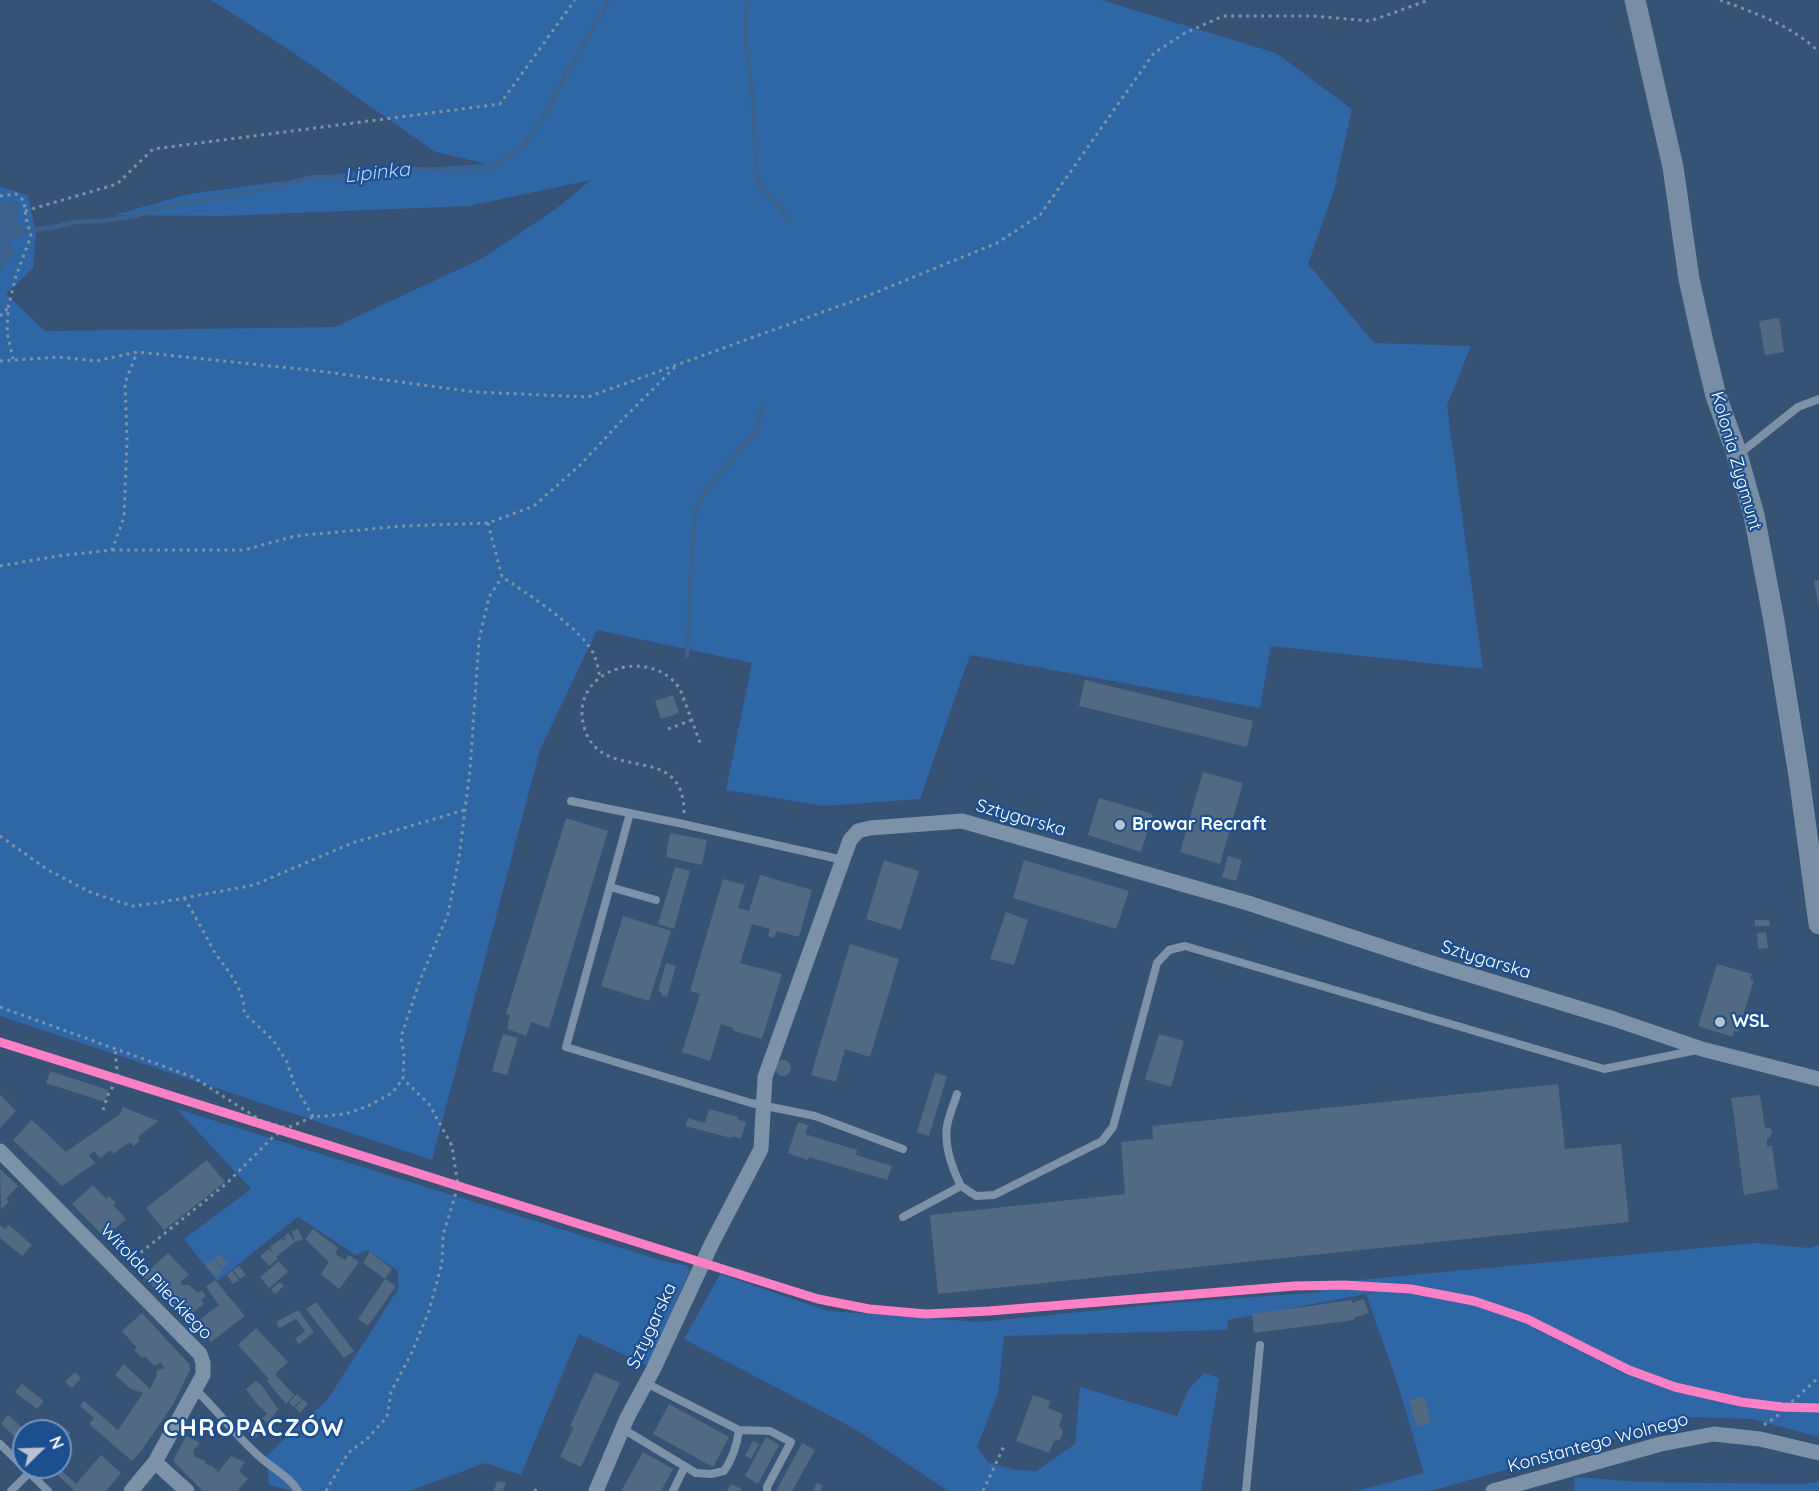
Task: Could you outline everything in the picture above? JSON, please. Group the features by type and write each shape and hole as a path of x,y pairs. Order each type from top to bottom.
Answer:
{"street":[{"name":"Kolonia Zygmunt","path":"1635,0 1672,167 1689,279 1698,321 1716,396 1754,515 1799,776 1819,924"},
{"name":"Sztygarska","path":"596,1491 623,1429 712,1243 761,1149 765,1077 850,840 858,831 870,828 962,821 1248,903 1702,1049 1819,1079"},
{"name":"Witolda Pileckiego","path":"0,1151 200,1354 203,1375 155,1462 131,1491"},
{"name":"Konstantego Wolnego","path":"1492,1491 1534,1486 1661,1444 1714,1434 1760,1439 1819,1453"},
{"path":"155,1462 186,1491"}],"lane":[{"path":"1737,456 1798,407 1819,399"},
{"path":"571,801 843,860"},
{"path":"630,813 566,1047 751,1103 815,1116 903,1149"},
{"path":"610,887 656,900"},
{"path":"957,1094 947,1126 948,1146 952,1167 961,1186 976,1196 993,1195 1102,1141 1113,1127 1157,963 1169,950 1185,946 1604,1070 1702,1049"},
{"path":"903,1217 961,1186"},
{"path":"1246,1491 1260,1345"},
{"path":"646,1383 739,1430 770,1431 791,1442 767,1491"},
{"path":"195,1389 214,1407 228,1426 261,1458 291,1480 298,1491"},
{"path":"623,1429 696,1473 711,1474 724,1471 732,1460 739,1430"},
{"path":"0,1444 12,1456"},
{"path":"673,1491 685,1466"},
{"path":"11,1491 23,1479"},
{"path":"35,1479 48,1491"}],"path":[{"path":"25,211 117,184 153,149 500,104 575,0"},
{"path":"0,361 58,357 96,361 137,352 318,371 475,392 588,397 867,296 997,243 1040,216 1154,53 1185,33 1223,16 1313,16 1370,21 1429,0"},
{"path":"1720,0 1768,17 1812,45 1819,52"},
{"path":"0,196 16,194 24,201 31,236 16,276 8,309 8,332 13,360"},
{"path":"0,314 8,309"},
{"path":"112,550 124,517 127,440 125,383 137,352"},
{"path":"0,567 57,556 112,550 244,550 295,536 402,526 488,523 534,506 580,465 679,364"},
{"path":"488,523 502,577 534,598 580,635 594,653 600,677"},
{"path":"126,1264 226,1185 274,1136 313,1117 345,1114 368,1106 392,1093 403,1079 404,1054 401,1037 420,980 448,914 459,858 470,770 479,640 489,597 502,577"},
{"path":"683,824 685,811 683,798 672,776 652,766 628,763 608,757 599,750 590,740 584,727 582,714 584,700 590,687 600,677 624,666 645,667 664,673 676,683 682,692 701,745"},
{"path":"669,729 692,720"},
{"path":"0,836 48,870 90,892 132,906 254,885 352,843 465,810"},
{"path":"184,897 215,952 237,984 244,1002 244,1013 273,1040 287,1062 294,1084 313,1117"},
{"path":"0,1007 193,1077 262,1121 287,1128"},
{"path":"104,1110 109,1092 118,1080 115,1048"},
{"path":"326,1491 348,1453 367,1439 387,1417 391,1392 412,1352 429,1311 442,1263 443,1235 458,1186 452,1146 429,1104 403,1079"},
{"path":"1763,1426 1780,1414 1782,1407 1794,1400 1819,1377"},
{"path":"983,1491 1005,1444"}],"shaded area":[{"path":"211,0 1101,0 1276,53 1352,109 1334,190 1308,264 1374,343 1471,346 1447,406 1483,669 1271,646 1260,708 970,655 920,799 824,806 726,790 752,663 597,630 540,750 432,1160 0,1016 0,271 15,252 8,241 21,237 15,220 17,201 0,203 0,187 28,195 36,234 33,268 6,294 45,331 335,327 483,258 557,208 591,180 469,206 222,216 114,215 189,194 353,172 487,164 435,152 294,53"},
{"path":"17,201 20,206 15,220 23,225 25,231 21,237 8,241 15,252 0,271 0,203"},
{"path":"177,1109 663,1261 688,1266 687,1269 690,1270 676,1301 679,1315 651,1367 579,1334 521,1475 485,1463 410,1491 294,1491 269,1485 267,1455 328,1399 398,1289 398,1271 367,1250 356,1255 298,1217 217,1281 184,1239 251,1189"},
{"path":"1755,1243 1810,1248 1819,1245 1819,1437 1752,1419 1690,1417 1431,1491 1356,1491 1424,1473 1398,1385 1366,1294 1228,1320 1227,1330 1004,1336 998,1393 977,1447 989,1463 1017,1470 1036,1471 1075,1444 1080,1387 1177,1416 1189,1389 1204,1373 1219,1378 1201,1491 948,1491 855,1429 684,1339 720,1274 828,1311 980,1322 1170,1303 1322,1292 1294,1286"},
{"path":"1575,1477 1640,1482 1799,1484 1819,1482 1819,1491 1574,1491"}],"building":[{"path":"1779,318 1784,352 1765,355 1759,321"},
{"path":"1819,580 1819,602 1818,603 1814,581"},
{"path":"1085,680 1253,721 1247,747 1079,706"},
{"path":"673,695 679,713 661,719 655,701"},
{"path":"1203,772 1243,783 1220,864 1180,852"},
{"name":"Browar Recraft","path":"1099,798 1153,814 1141,852 1088,835"},
{"path":"566,818 608,831 549,1028 531,1022 526,1036 507,1029 510,1015 506,1014"},
{"path":"670,833 707,840 702,865 666,857"},
{"path":"1228,856 1242,860 1236,881 1222,877"},
{"path":"884,860 919,871 901,930 866,919"},
{"path":"1024,860 1129,891 1116,929 1013,898"},
{"path":"675,867 690,871 674,929 658,924"},
{"path":"760,875 812,890 799,937 777,931 774,938 768,936 770,929 752,924 740,963 782,974 762,1039 734,1031 733,1028 721,1024 710,1061 682,1052 700,994 690,991 723,879 745,885 738,908 749,911"},
{"path":"1006,912 1028,920 1014,965 990,959"},
{"path":"623,916 671,931 649,1001 601,986"},
{"path":"1755,920 1769,920 1770,926 1755,926"},
{"path":"1766,932 1768,948 1758,949 1757,933"},
{"path":"850,944 899,959 870,1057 845,1049 836,1082 811,1075"},
{"path":"666,963 676,966 667,997 658,991"},
{"path":"1717,964 1752,974 1750,979 1754,980 1738,1032 1734,1031 1733,1037 1698,1026"},
{"path":"503,1034 518,1038 507,1075 492,1071"},
{"path":"1159,1034 1184,1041 1171,1087 1145,1079"},
{"path":"783,1060 789,1062 791,1068 789,1074 783,1076 777,1074 775,1068 777,1062"},
{"path":"50,1071 108,1090 105,1102 46,1083"},
{"path":"935,1073 947,1076 929,1136 917,1132"},
{"path":"1558,1084 1565,1149 1621,1144 1629,1222 938,1294 930,1215 1125,1194 1121,1142 1153,1139 1152,1126"},
{"path":"0,1095 16,1111 0,1128"},
{"path":"1760,1095 1765,1128 1770,1128 1772,1132 1767,1139 1767,1146 1772,1146 1778,1189 1744,1195 1731,1098"},
{"path":"123,1107 158,1121 138,1137 140,1141 133,1146 130,1142 113,1154 110,1150 100,1158 94,1151 89,1155 95,1163 62,1186 13,1140 32,1120 66,1152 120,1114"},
{"path":"709,1109 738,1117 737,1119 746,1122 741,1139 685,1126 688,1118 705,1123"},
{"path":"798,1122 808,1125 805,1134 857,1150 856,1155 892,1166 887,1180 788,1153"},
{"path":"207,1160 225,1182 164,1230 146,1208"},
{"path":"0,1169 18,1186 6,1199 9,1202 1,1209"},
{"path":"93,1185 106,1199 109,1196 116,1203 113,1205 126,1219 105,1238 72,1204"},
{"path":"0,1225 5,1229 9,1225 32,1245 22,1256 0,1238"},
{"path":"298,1229 303,1239 295,1242 292,1231"},
{"path":"313,1229 338,1248 335,1254 345,1260 349,1255 359,1262 339,1289 321,1274 329,1262 305,1239"},
{"path":"288,1233 295,1242 276,1257 278,1259 269,1266 260,1256 269,1249 273,1254 270,1247 282,1238 285,1241 284,1237"},
{"path":"370,1252 392,1269 385,1279 363,1263"},
{"path":"168,1253 189,1275 181,1281 181,1285 189,1285 198,1293 202,1290 206,1296 201,1300 204,1304 184,1319 143,1276"},
{"path":"220,1254 228,1264 222,1268 215,1259"},
{"path":"214,1259 223,1271 216,1277 206,1266"},
{"path":"279,1261 288,1272 269,1288 260,1277"},
{"path":"239,1266 246,1275 240,1279 233,1270"},
{"path":"232,1271 239,1280 233,1284 227,1275"},
{"path":"385,1279 396,1286 368,1326 358,1319"},
{"path":"215,1280 245,1316 211,1342 194,1324 219,1305 206,1287"},
{"path":"280,1282 284,1286 275,1294 271,1289"},
{"path":"1364,1299 1369,1313 1353,1318 1354,1320 1254,1333 1252,1314 1352,1300 1352,1303"},
{"path":"316,1302 354,1351 344,1358 306,1309"},
{"path":"298,1310 314,1332 299,1344 295,1339 305,1331 296,1319 279,1328 276,1322"},
{"path":"142,1313 189,1364 190,1370 172,1406 132,1461 89,1424 94,1418 80,1406 84,1401 118,1430 143,1393 131,1389 115,1375 124,1364 150,1389 157,1375 156,1371 164,1368 161,1362 154,1366 145,1356 142,1358 134,1350 137,1348 122,1331"},
{"path":"256,1328 288,1362 275,1374 294,1395 286,1404 267,1381 269,1379 238,1345"},
{"path":"75,1372 81,1378 72,1388 65,1382"},
{"path":"595,1372 620,1383 581,1467 560,1457 574,1427 570,1426"},
{"path":"256,1381 278,1409 268,1423 262,1418 267,1414 246,1389"},
{"path":"22,1384 44,1401 37,1409 15,1392"},
{"path":"297,1394 302,1399 294,1407 289,1402"},
{"path":"1033,1395 1050,1401 1048,1408 1063,1414 1059,1426 1063,1431 1060,1440 1054,1441 1049,1453 1016,1441"},
{"path":"1424,1396 1431,1422 1417,1427 1409,1401"},
{"path":"303,1399 308,1404 300,1413 295,1408"},
{"path":"669,1404 729,1437 713,1467 653,1434"},
{"path":"8,1415 12,1419 12,1434 1,1424"},
{"path":"252,1422 262,1429 256,1438 245,1430"},
{"path":"186,1436 200,1443 193,1450 195,1457 206,1461 205,1464 212,1466 218,1472 231,1456 245,1462 239,1471 248,1479 237,1491 203,1491 173,1461"},
{"path":"766,1437 779,1445 758,1484 745,1476"},
{"path":"753,1441 759,1444 751,1459 745,1456"},
{"path":"802,1443 815,1450 792,1491 776,1491"},
{"path":"643,1452 673,1469 661,1491 621,1491"},
{"path":"101,1455 121,1473 106,1491 75,1491 62,1479 71,1479 76,1484"},
{"path":"497,1481 506,1483 503,1491 494,1491"},
{"path":"817,1483 823,1486 820,1491 813,1491"},
{"path":"731,1484 742,1489 741,1491 727,1491"}],"waterway":[{"name":"Lipinka","path":"25,231 75,222 136,216 158,208 256,191 313,177 362,178 401,169 457,170 492,167 521,148 539,124 609,0"},
{"path":"747,0 746,41 754,111 756,172 762,189 779,205 789,222"},
{"path":"687,656 694,516 702,495 755,432 763,407"}],"transit line":[{"path":"0,1042 818,1299 869,1309 926,1314 1294,1286 1344,1285 1411,1289 1474,1301 1527,1319 1629,1370 1675,1387 1741,1402 1782,1407 1819,1408"}],"place":[{"name":"Browar Recraft","path":"1120,825"},
{"name":"WSL","path":"1720,1022"}],"district":[{"name":"CHROPACZÓW","path":"254,1429"}]}
